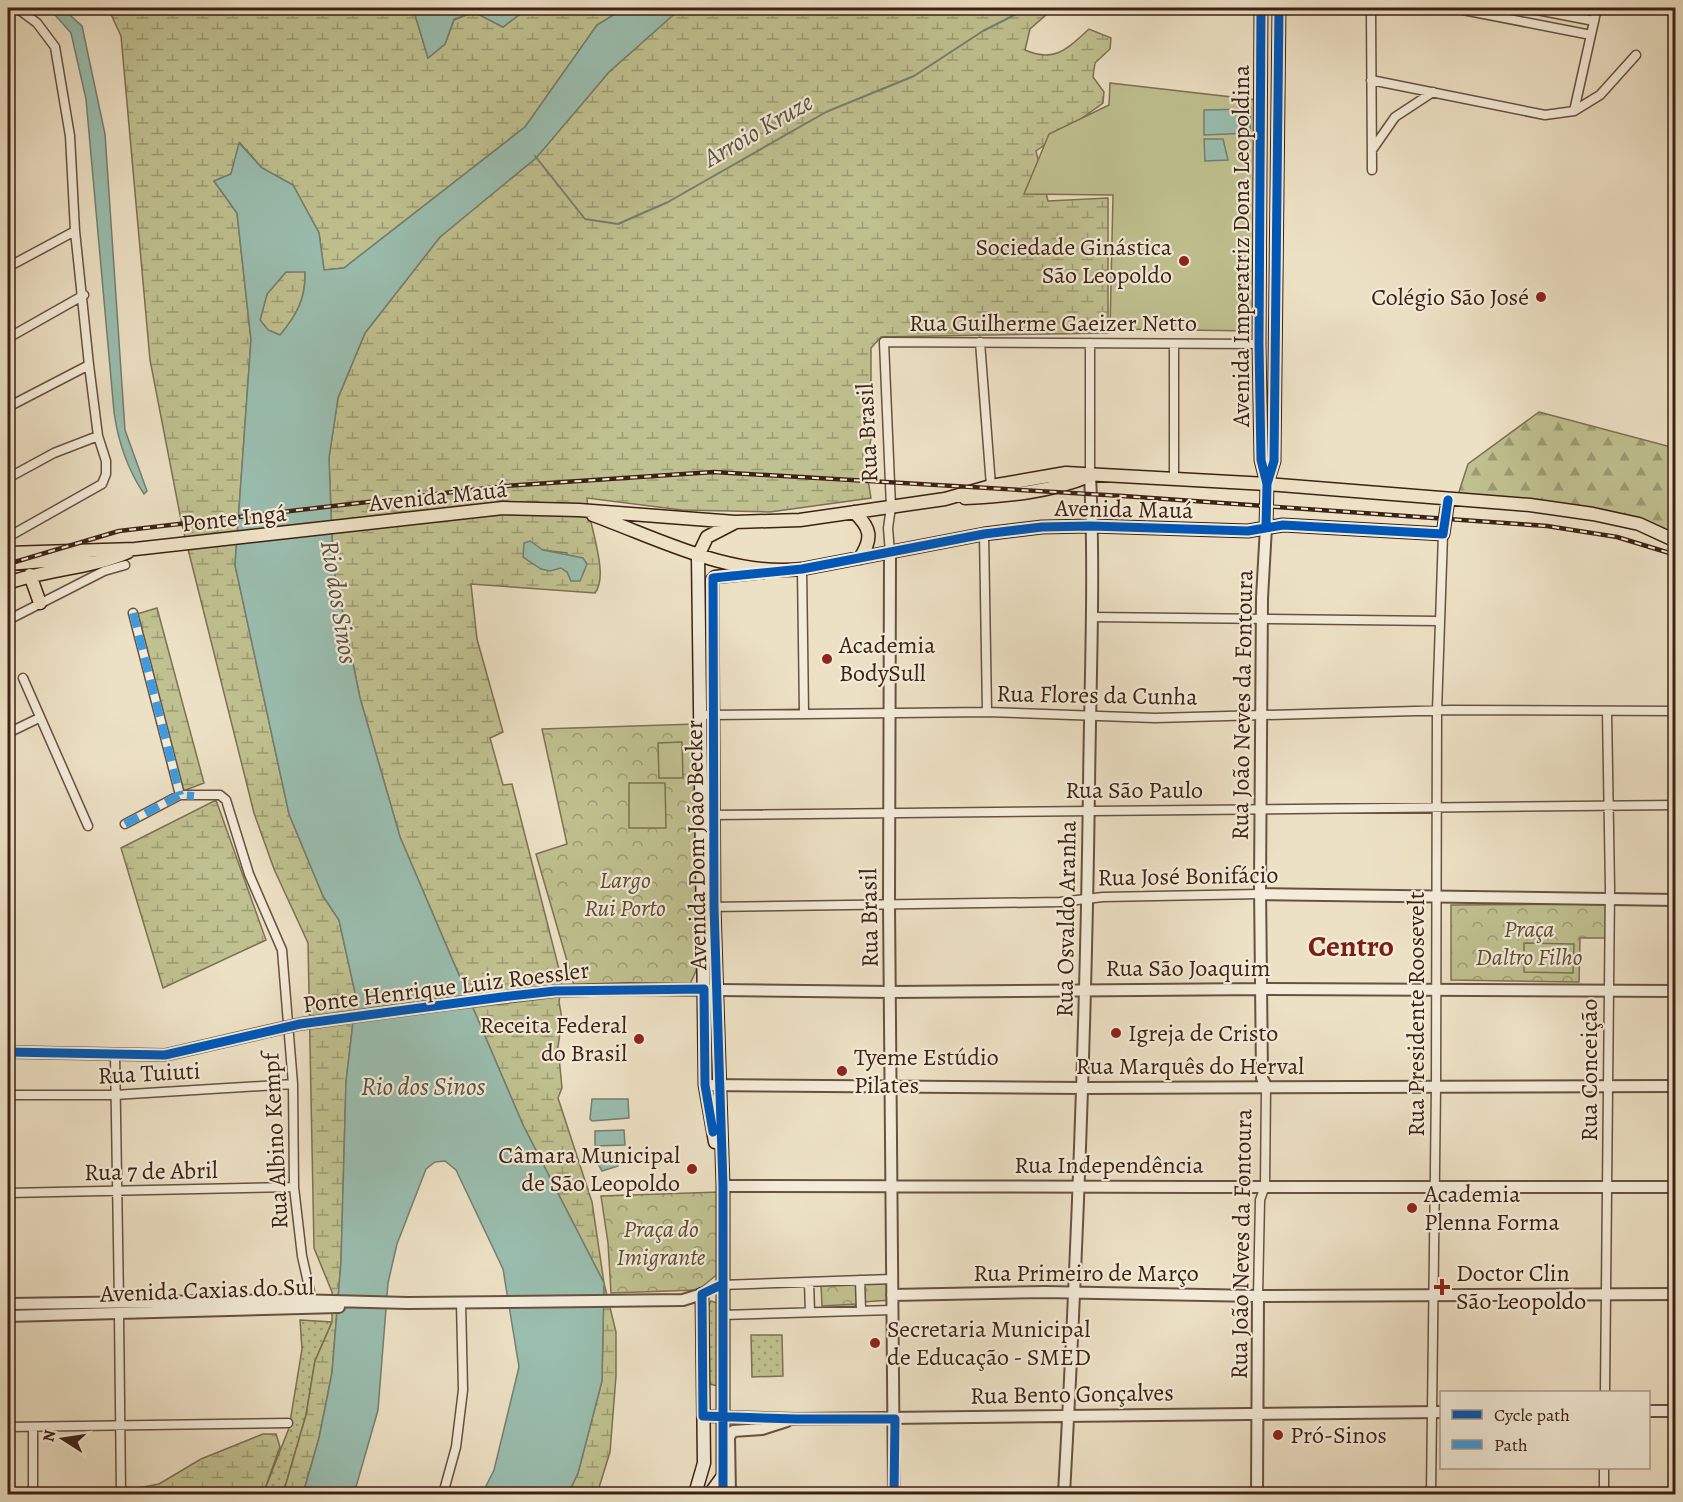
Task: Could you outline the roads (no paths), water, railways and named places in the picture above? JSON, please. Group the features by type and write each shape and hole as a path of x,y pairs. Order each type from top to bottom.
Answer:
{"main road":[{"name":"Avenida Imperatriz Dona Leopoldina","path":"1261,8 1259,344 1261,460 1267,484 1266,527"},
{"name":"Avenida Imperatriz Dona Leopoldina","path":"1267,484 1274,461 1279,8"},
{"path":"1260,182 1276,181"},
{"name":"Avenida Mauá","path":"945,499 991,486 1066,473 1267,484 1530,505 1593,514 1638,524 1676,541"},
{"name":"Avenida Mauá","path":"303,532 503,508 579,510 735,522 800,520 945,499 992,497 1068,484 1090,475"},
{"path":"1443,534 1448,500"},
{"name":"Avenida Mauá","path":"579,510 698,556 772,571 802,569 984,534 1042,527 1091,526 1248,531 1283,525 1443,534"},
{"path":"854,512 866,524 870,532 869,544 860,558"},
{"path":"698,556 707,537 735,522"},
{"name":"Ponte Ingá","path":"135,549 303,532"},
{"path":"8,564 68,559 112,549"},
{"path":"8,553 135,549"},
{"path":"8,583 30,575 75,569 135,549"},
{"name":"Avenida Dom João Becker","path":"698,556 699,714 708,815"},
{"name":"Avenida Dom João Becker","path":"722,1172 705,1085 710,989 708,815 714,715 713,578 772,571"},
{"path":"30,575 39,603"},
{"name":"Avenida Dom João Becker","path":"710,989 720,1085 723,1186 723,1494"},
{"path":"702,1293 722,1285"},
{"path":"693,1494 702,1470 702,1293"},
{"path":"702,1293 714,1297 722,1315"},
{"path":"703,1400 708,1394 722,1396"},
{"path":"702,1494 722,1434"},
{"path":"710,1494 722,1477 730,1459"}],"street":[{"path":"8,537 102,484 106,474 106,461 98,436 89,366 84,296 75,231 70,136 55,47 37,23 17,8"},
{"path":"1453,8 1591,35"},
{"path":"1527,8 1545,9 1594,21"},
{"path":"1574,111 1597,8"},
{"path":"1542,25 1545,9"},
{"path":"1371,10 1372,170"},
{"path":"1560,28 1563,15"},
{"path":"1371,80 1545,115 1574,111 1600,95 1635,55"},
{"path":"1372,150 1395,117 1433,92"},
{"path":"8,267 75,231"},
{"path":"8,338 84,296"},
{"name":"Rua Guilherme Gaeizer Netto","path":"884,342 1259,344"},
{"name":"Rua Brasil","path":"884,342 891,507 888,528 890,553 889,904 894,1494"},
{"path":"980,342 991,486"},
{"name":"Rua Osvaldo Aranha","path":"1065,1494 1083,1088 1088,899 1091,617 1090,343"},
{"path":"1174,344 1174,480"},
{"path":"8,407 89,366"},
{"path":"8,478 54,453 98,436"},
{"name":"Rua João Neves da Fontoura","path":"1257,1494 1260,1200 1264,1186 1266,1086 1262,1078 1260,894 1262,617 1266,527"},
{"path":"984,534 987,712"},
{"name":"Rua Presidente Roosevelt","path":"1431,1494 1436,1412 1432,1294 1436,1086 1438,621 1443,534"},
{"path":"8,620 104,571 126,565"},
{"path":"802,569 804,713"},
{"path":"125,824 180,795 133,614"},
{"path":"1091,617 1262,617 1438,621"},
{"path":"23,678 88,826"},
{"name":"Rua Flores da Cunha","path":"699,714 987,712 1090,716 1437,711 1676,711"},
{"name":"Rua Conceição","path":"1605,1391 1608,1188 1606,1086 1609,992 1607,712"},
{"path":"8,733 39,718"},
{"name":"Rua Albino Kempf","path":"180,795 220,795 226,800 249,874 282,950 293,1084 294,1187 302,1256 313,1304"},
{"name":"Rua São Paulo","path":"708,815 1089,809 1676,805"},
{"name":"Rua José Bonifácio","path":"708,907 1060,902 1088,899 1260,894 1609,901 1676,900"},
{"name":"Rua São Joaquim","path":"629,989 891,992 1086,989 1676,991"},
{"name":"Ponte Henrique Luiz Roessler","path":"8,1052 165,1055 300,1024 555,991 629,989"},
{"path":"115,1055 119,1302"},
{"name":"Rua Tuiuti","path":"8,1095 114,1095 293,1084"},
{"name":"Rua Marquês do Herval","path":"705,1085 1083,1088 1676,1086"},
{"name":"Rua Independência","path":"723,1186 1264,1186 1434,1189 1676,1187"},
{"name":"Rua 7 de Abril","path":"8,1192 117,1192 294,1187"},
{"path":"722,1285 892,1279"},
{"path":"860,1280 861,1310"},
{"path":"809,1282 810,1312"},
{"path":"683,1300 702,1293"},
{"name":"Rua Primeiro de Março","path":"892,1295 1676,1294"},
{"path":"683,1300 702,1312"},
{"name":"Avenida Caxias do Sul","path":"8,1304 119,1302 334,1304 683,1300"},
{"path":"443,1494 456,1447 462,1390 461,1302"},
{"name":"Avenida Caxias do Sul","path":"8,1316 119,1315 313,1304"},
{"path":"722,1315 892,1310"},
{"path":"119,1315 121,1494"},
{"path":"1650,1411 1676,1411"},
{"name":"Rua Bento Gonçalves","path":"703,1416 895,1419 1069,1414 1436,1412"},
{"path":"730,1494 729,1437 734,1431 762,1429 797,1419"},
{"path":"8,1427 288,1424"},
{"path":"33,1427 33,1494"},
{"path":"1604,1469 1604,1494"}],"water":[{"path":"49,8 62,8 82,26 105,134 125,430 147,491 144,494 124,455 114,412 86,99 71,33"},
{"path":"413,8 528,8 503,27 474,12 454,19 445,44 428,58"},
{"name":"Rio dos Sinos","path":"625,8 681,8 609,72 536,158 440,237 365,333 338,398 329,458 333,565 360,698 400,837 523,1125 604,1283 602,1381 578,1473 568,1494 482,1494 494,1470 519,1367 503,1269 456,1170 445,1161 435,1162 426,1169 397,1244 388,1283 378,1410 354,1494 303,1494 319,1438 332,1373 341,1262 346,1082 356,997 339,920 323,896 289,814 235,565 251,340 237,213 214,181 231,174 239,143 262,168 293,185 319,233 324,270 344,268 525,127 597,25","holes":["286,272 305,272 302,298 291,320 280,335 268,330 260,320 267,294"]},
{"path":"1251,109 1250,133 1204,135 1204,110"},
{"path":"1204,139 1223,139 1228,160 1205,161"},
{"path":"530,541 543,550 583,558 587,564 580,581 571,581 567,572 561,568 550,571 541,569 523,557 524,543"},
{"path":"592,1099 628,1099 629,1118 592,1121 590,1119"},
{"path":"624,1130 625,1145 595,1146 595,1131"},
{"path":"602,1156 604,1159 609,1156 617,1158 618,1166 602,1171 597,1162"}],"waterway":[{"name":"Arroio Kruze","path":"535,156 585,219 618,224 668,202 826,112 914,76 983,31 1028,8"}],"railway":[{"path":"8,564 119,531 505,486 714,472 1123,496 1547,526 1617,537 1676,555"}],"place":[{"name":"Sociedade Ginástica São Leopoldo","path":"1184,261"},
{"name":"Colégio São José","path":"1541,297"},
{"name":"Academia BodySull","path":"827,659"},
{"name":"Igreja de Cristo","path":"1116,1033"},
{"name":"Receita Federal do Brasil","path":"639,1039"},
{"name":"Tyeme Estúdio Pilates","path":"842,1071"},
{"name":"Câmara Municipal de São Leopoldo","path":"692,1169"},
{"name":"Academia Plenna Forma","path":"1412,1208"},
{"name":"Doctor Clin São Leopoldo","path":"1442,1287"},
{"name":"Secretaria Municipal de Educação - SMED","path":"875,1343"},
{"name":"Pró-Sinos","path":"1278,1435"}],"district":[{"name":"Centro","path":"1351,946"}],"park label":[{"name":"Largo Rui Porto","path":"625,894"},
{"name":"Praça Daltro Filho","path":"1529,943"},
{"name":"Praça do Imigrante","path":"661,1243"}]}
